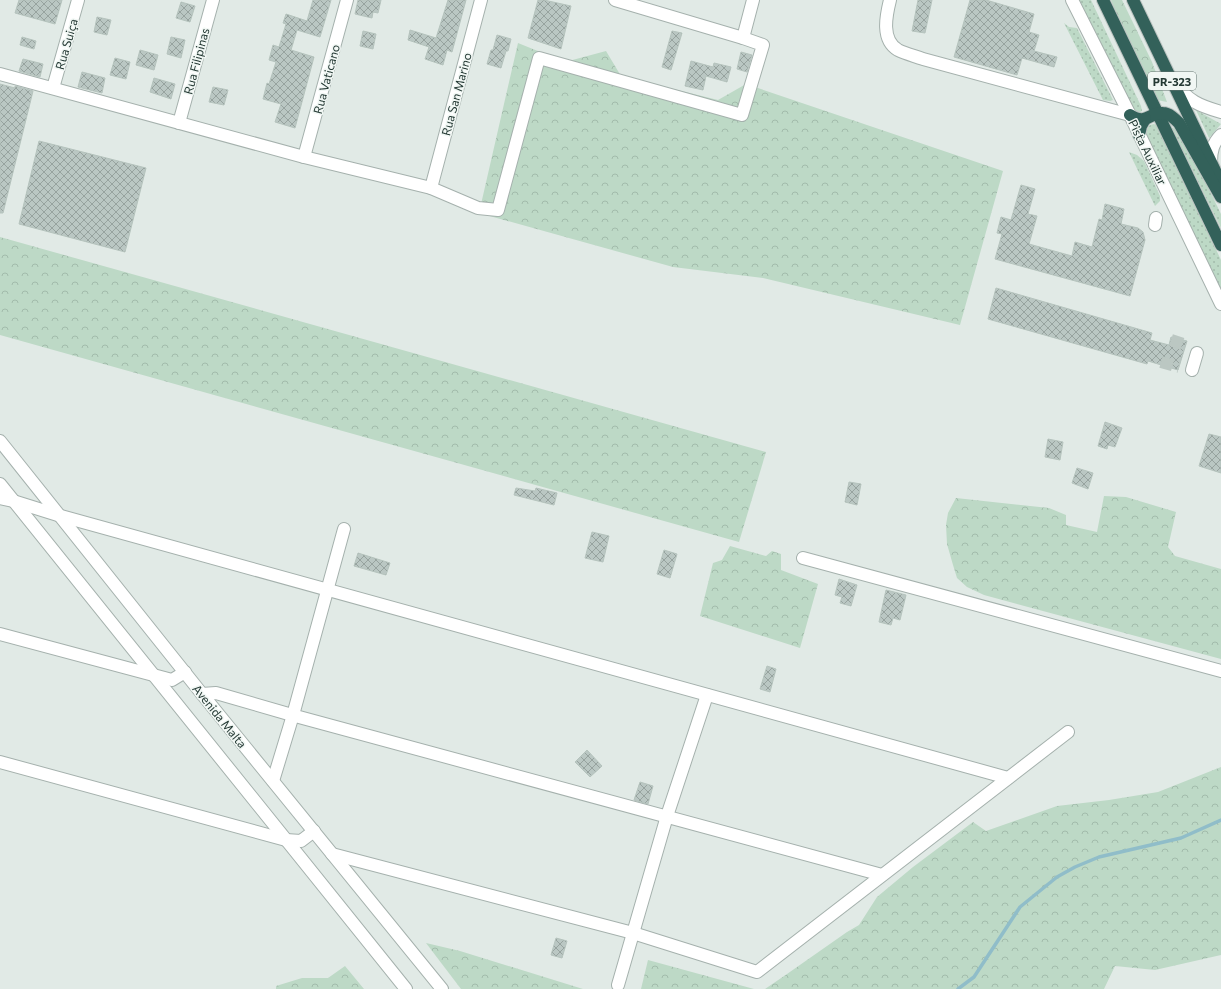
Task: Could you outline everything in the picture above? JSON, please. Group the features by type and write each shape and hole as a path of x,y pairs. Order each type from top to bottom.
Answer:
{"highway":[{"name":"PR-323","path":"1103,0 1221,245"},
{"name":"PR-323","path":"1132,0 1216,169 1221,183"},
{"path":"1130,115 1137,119 1145,119 1164,112 1172,116 1179,123 1221,197"},
{"path":"1140,135 1141,126 1145,119"}],"street":[{"name":"Rua Suiça","path":"53,88 78,0"},
{"name":"Rua Filipinas","path":"179,123 213,0"},
{"name":"Rua Vaticano","path":"304,157 347,0"},
{"name":"Rua San Marino","path":"431,188 481,0"},
{"path":"0,74 304,157 431,188 478,208 498,210 539,58 742,115 763,45 618,0"},
{"path":"743,38 753,0"},
{"path":"890,0 886,20 886,33 890,43 898,50 1130,115"},
{"name":"Pista Auxiliar","path":"1072,0 1140,135 1221,304"},
{"path":"1164,66 1180,89 1193,101 1221,112"},
{"path":"1216,169 1211,152 1215,142 1221,135"},
{"path":"1192,370 1197,353"},
{"name":"Avenida Malta","path":"0,441 202,694 442,989"},
{"path":"0,484 406,989"},
{"path":"0,498 1008,778"},
{"path":"273,781 293,715 344,529"},
{"path":"803,558 1221,670"},
{"path":"0,634 172,680 185,672"},
{"path":"202,694 216,693 882,875"},
{"path":"618,985 667,816 707,695"},
{"path":"332,854 633,933 757,972 1068,732"},
{"path":"0,762 286,840 300,841 314,831"}],"green space":[{"path":"1078,0 1091,0 1142,111 1134,111"},
{"path":"1111,0 1122,0 1152,62 1167,102 1157,100 1119,22"},
{"path":"1064,23 1069,27 1077,28 1113,100 1103,100"},
{"path":"518,43 565,62 606,51 621,76 718,100 746,84 1003,171 960,325 763,278 673,267 479,213"},
{"path":"1196,110 1221,124 1209,138"},
{"path":"1154,124 1158,126 1221,260 1221,289 1148,139 1147,130 1150,125"},
{"path":"1171,127 1175,129 1185,140 1221,214 1221,228"},
{"path":"1129,152 1137,155 1144,161 1160,196 1160,201 1155,206"},
{"path":"0,237 766,452 739,542 0,335"},
{"path":"1104,496 1126,497 1176,512 1168,547 1175,556 1221,569 1221,659 984,595 967,587 957,578 947,544 946,525 948,513 956,498 1049,508 1066,515 1066,525 1097,532"},
{"path":"730,546 766,556 772,551 781,554 781,570 818,584 800,648 700,616 713,563 722,560"},
{"path":"1221,767 1221,955 1155,970 1115,966 1104,989 765,989 859,925 877,897 913,867 973,822 986,831 1057,806 1158,792"},
{"path":"426,943 460,951 583,989 461,989"},
{"path":"648,960 754,989 641,989"},
{"path":"345,966 364,989 276,989 276,986 302,978 328,978"}],"building":[{"path":"19,0 62,0 55,24 15,13"},
{"path":"313,0 331,0 320,37 297,30 291,50 314,57 295,128 275,122 281,104 263,99 267,83 269,84 276,62 269,60 273,45 279,47 286,24 283,23 286,14 307,21"},
{"path":"358,0 381,0 378,13 373,12 372,18 355,14"},
{"path":"448,0 466,0 452,52 447,50 443,65 425,59 429,47 408,40 410,30 436,38"},
{"path":"538,0 571,6 561,49 528,38"},
{"path":"918,0 932,0 925,33 912,31"},
{"path":"970,0 986,0 1034,14 1029,32 1039,35 1034,51 1057,57 1054,67 1022,58 1017,75 954,57"},
{"path":"181,2 195,6 190,22 176,18"},
{"path":"97,17 111,20 107,35 94,32"},
{"path":"363,31 376,34 373,49 360,46"},
{"path":"672,31 682,33 671,70 662,67"},
{"path":"497,35 511,39 501,68 487,64"},
{"path":"22,37 36,41 34,49 20,45"},
{"path":"171,37 185,40 181,58 167,54"},
{"path":"140,50 158,55 154,70 136,65"},
{"path":"741,52 752,55 747,72 737,69"},
{"path":"115,58 130,62 126,79 110,75"},
{"path":"23,59 43,64 40,77 19,71"},
{"path":"691,61 713,67 714,63 731,67 727,82 706,76 703,90 685,86"},
{"path":"82,72 105,78 102,93 78,87"},
{"path":"154,78 175,84 171,99 150,92"},
{"path":"0,84 33,91 3,213 0,213"},
{"path":"213,87 228,90 224,105 209,102"},
{"path":"39,141 146,168 125,252 19,224"},
{"path":"1021,185 1035,189 1028,214 1037,216 1029,244 1072,256 1075,242 1092,247 1099,219 1102,220 1105,204 1124,209 1121,224 1138,228 1143,232 1145,240 1130,296 995,259 1002,234 997,233 1001,217 1011,220"},
{"path":"996,288 1152,333 1150,340 1169,345 1171,337 1187,341 1178,370 1148,361 1147,364 988,319"},
{"path":"1105,422 1122,428 1115,447 1108,445 1107,449 1098,446"},
{"path":"1209,434 1221,437 1221,473 1199,466"},
{"path":"1048,439 1063,442 1060,460 1045,457"},
{"path":"1077,468 1093,473 1088,489 1072,483"},
{"path":"849,482 861,484 857,505 845,502"},
{"path":"516,488 535,491 536,488 557,493 554,505 514,495"},
{"path":"592,532 609,536 603,562 585,558"},
{"path":"664,550 677,554 670,578 657,574"},
{"path":"358,553 390,563 386,575 354,566"},
{"path":"839,579 857,585 851,606 840,603 842,597 835,595"},
{"path":"886,590 906,595 900,620 893,618 891,625 879,622"},
{"path":"767,666 776,669 770,692 760,689"},
{"path":"587,750 602,766 590,777 575,762"},
{"path":"640,782 653,786 648,804 634,800"},
{"path":"556,938 567,941 562,958 551,955"}],"waterway":[{"path":"958,989 974,977 1020,907 1057,877 1075,867 1099,857 1181,838 1221,820"}],"tunnel":[{"path":"1171,340 1186,345"},
{"path":"1161,362 1179,367"}]}
